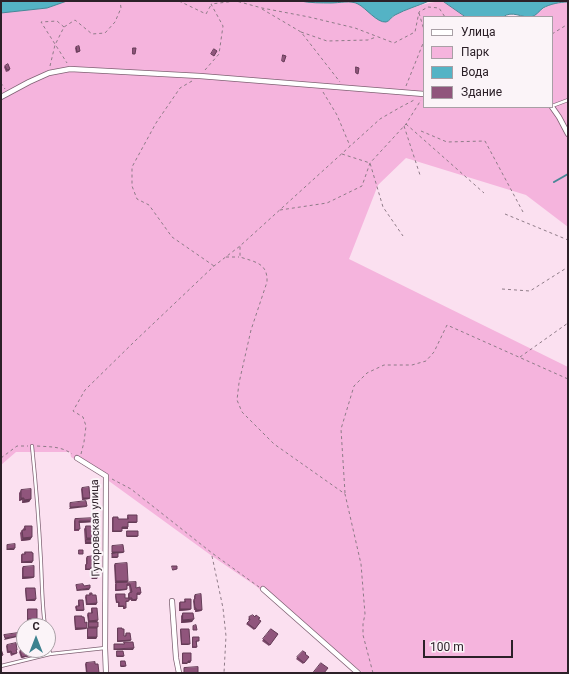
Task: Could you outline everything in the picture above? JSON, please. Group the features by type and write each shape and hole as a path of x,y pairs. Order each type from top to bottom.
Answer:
{"street":[{"path":"1,97 28,82 49,73 70,69 200,76 404,92 423,95"},
{"path":"553,108 568,134"},
{"name":"Гуторовская улица","path":"77,458 106,476 106,673"},
{"path":"263,589 358,673"},
{"path":"172,601 176,658 179,673"}],"lane":[{"path":"553,107 568,100"},
{"path":"32,446 37,498 44,618"},
{"path":"56,653 105,648"},
{"path":"1,666 34,658"}],"path":[{"path":"49,73 56,45 64,26 74,20 92,34 105,33 114,22 121,8 120,1"},
{"path":"179,1 206,14 211,4"},
{"path":"211,4 236,1 355,28 394,43 415,32 419,12 428,7 439,8 444,16"},
{"path":"211,4 224,26 219,54 200,76 180,88 156,123 132,167 132,186 137,199 149,205 172,237 214,266"},
{"path":"262,8 301,32 327,41 368,40 378,37"},
{"path":"419,12 423,26"},
{"path":"64,26 57,21 41,22 70,69"},
{"path":"553,33 568,24"},
{"path":"301,32 345,88"},
{"path":"404,92 423,44"},
{"path":"1,83 8,93"},
{"path":"320,86 337,115 350,146"},
{"path":"279,211 327,204 362,186 370,163 405,125 423,97"},
{"path":"1,458 17,446 32,446 60,448 67,450 77,458 81,454 86,426 83,417 73,411 84,390 214,266 240,246 380,119 418,98"},
{"path":"405,125 420,175"},
{"path":"405,125 484,193"},
{"path":"421,132 447,142 485,141 523,212"},
{"path":"341,154 370,163"},
{"path":"370,163 384,207 403,236"},
{"path":"505,214 568,240"},
{"path":"240,246 240,257"},
{"path":"226,257 240,257 259,264 265,269 268,276 251,330 239,383 238,400 242,412 274,444 345,494"},
{"path":"502,289 530,291 568,267"},
{"path":"520,358 568,323"},
{"path":"373,673 363,635 365,614 361,564 345,494 341,429 354,386 367,373 384,366 412,365 426,361 434,352 447,324 568,379"},
{"path":"106,476 131,489 212,553 263,589"},
{"path":"212,556 226,629 224,673"}],"green space":[{"path":"67,1 355,2 363,6 381,21 385,22 397,14 413,7 433,2 443,2 465,16 423,16 423,108 553,108 553,16 533,16 549,6 568,2 568,227 526,195 406,158 378,185 349,259 568,367 568,673 363,673 256,586 102,476 71,457 70,452 16,452 1,465 1,13 47,8"}],"water":[{"path":"1,1 67,1 47,8 1,13"},
{"path":"300,1 429,1 399,13 389,21 383,22 355,3 319,3"},
{"path":"443,1 568,1 549,5 533,16 510,14 504,16 465,16"}],"building":[{"path":"79,46 80,51 77,52 76,47"},
{"path":"133,48 136,48 135,54 133,54"},
{"path":"214,49 217,51 214,56 211,54"},
{"path":"283,55 286,56 284,62 282,61"},
{"path":"8,64 10,69 7,70 5,66"},
{"path":"356,67 359,68 358,74 356,73"},
{"path":"89,487 90,498 83,498 82,488"},
{"path":"31,489 31,499 24,500 24,498 21,498 21,490"},
{"path":"86,501 87,506 70,507 70,503"},
{"path":"128,515 137,515 137,522 128,522 128,527 122,527 122,531 113,531 113,517 118,517 118,519 128,519"},
{"path":"95,518 95,521 79,521 80,529 75,530 75,519"},
{"path":"25,526 32,526 32,537 23,538 22,530 25,530"},
{"path":"86,526 93,526 94,538 87,538"},
{"path":"127,531 138,531 138,536 127,536"},
{"path":"86,540 93,540 93,542 86,542"},
{"path":"15,544 15,548 7,549 7,545"},
{"path":"123,545 124,552 112,552 112,546"},
{"path":"79,550 83,550 83,554 79,554"},
{"path":"25,552 33,553 33,561 22,562 22,554 25,554"},
{"path":"118,553 118,557 112,557 112,554"},
{"path":"94,556 94,566 91,567 91,569 86,569 87,557"},
{"path":"127,563 128,581 116,581 115,564"},
{"path":"34,566 34,577 23,577 23,567"},
{"path":"172,566 177,566 177,569 173,570"},
{"path":"98,573 98,577 92,578 92,574"},
{"path":"136,582 136,588 140,587 141,593 137,593 137,599 132,600 132,598 129,598 129,593 132,592 130,584 127,584 127,589 116,590 116,583"},
{"path":"83,584 84,586 90,585 90,588 77,590 76,585"},
{"path":"26,588 35,588 36,599 27,600"},
{"path":"90,593 92,593 92,595 96,595 97,603 87,604 86,595 90,595"},
{"path":"116,594 125,594 125,598 129,598 129,601 126,601 126,608 124,608 124,606 119,606"},
{"path":"201,594 202,610 196,610 194,599 195,595"},
{"path":"185,599 191,599 191,609 180,609 180,602 185,602"},
{"path":"79,600 83,600 84,610 77,610 76,606 79,606"},
{"path":"92,608 97,608 98,620 89,621 88,613 92,613"},
{"path":"28,609 37,609 37,618 28,618"},
{"path":"183,613 193,613 194,619 183,620"},
{"path":"253,615 260,618 258,619 261,621 255,629 247,623 250,620 249,617"},
{"path":"75,616 84,617 85,623 87,622 87,628 76,628"},
{"path":"89,622 98,622 98,627 89,627"},
{"path":"196,625 197,630 193,630 193,626"},
{"path":"88,628 97,628 97,637 88,637"},
{"path":"118,628 124,629 124,636 126,636 126,633 130,633 131,640 118,641"},
{"path":"181,629 189,629 190,644 182,644"},
{"path":"271,629 278,634 270,645 263,639"},
{"path":"16,633 16,636 5,638 4,635"},
{"path":"193,637 199,637 199,641 196,641 197,647 193,647"},
{"path":"124,642 133,642 134,648 114,649 114,644 124,644"},
{"path":"16,643 16,653 12,654 11,651 8,652 7,645"},
{"path":"117,651 123,651 124,656 117,656"},
{"path":"303,651 309,657 304,663 297,657"},
{"path":"183,653 191,653 191,661 188,661 188,663 183,663"},
{"path":"121,661 125,661 126,666 121,666"},
{"path":"95,662 95,664 98,664 99,673 87,673 86,663"},
{"path":"321,663 328,668 324,673 313,673"},
{"path":"198,667 198,673 184,673 184,668"}],"waterway":[{"path":"554,182 568,174"}]}
